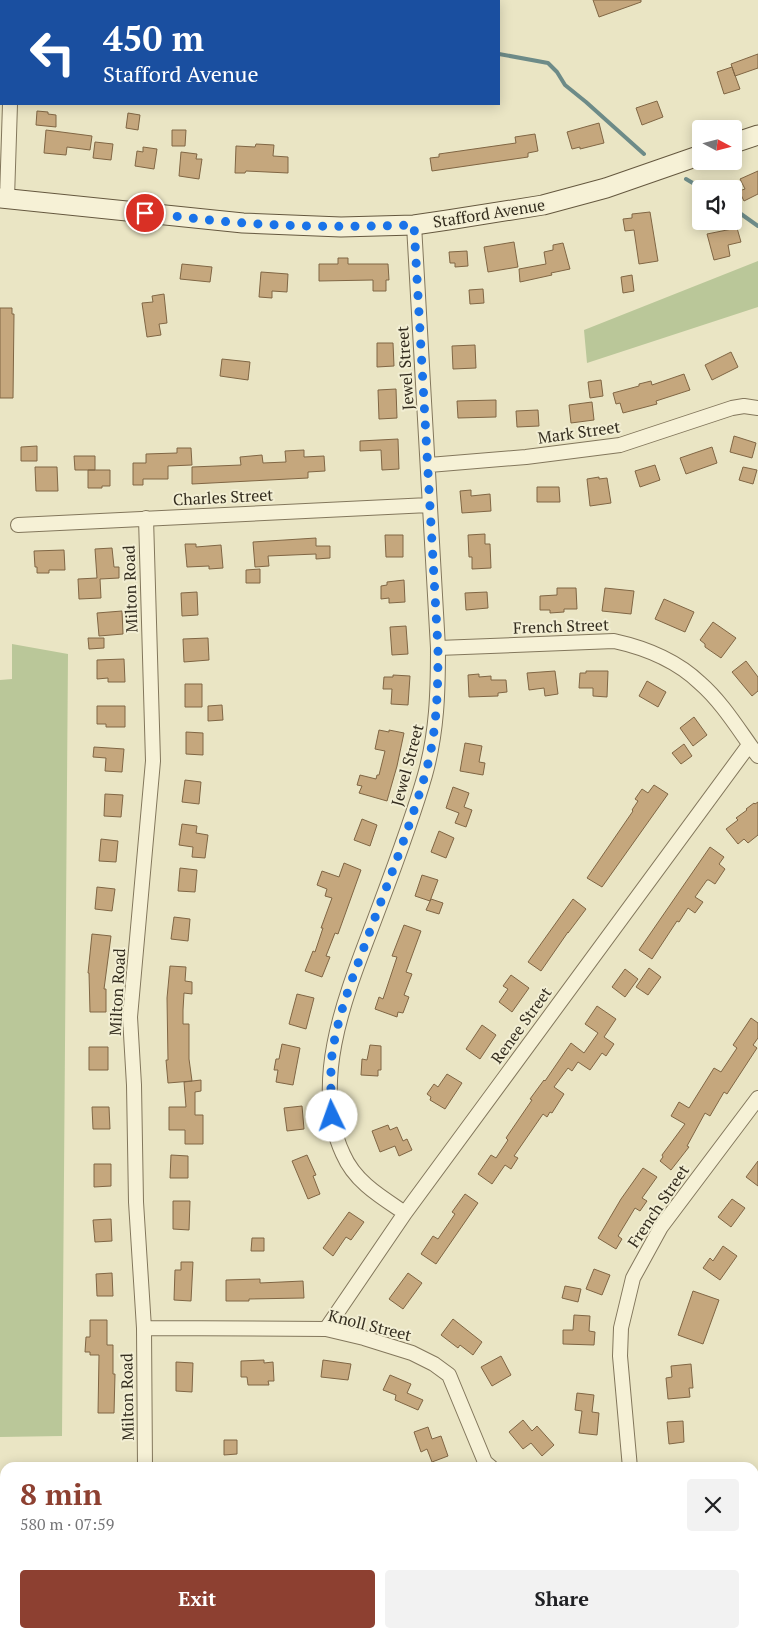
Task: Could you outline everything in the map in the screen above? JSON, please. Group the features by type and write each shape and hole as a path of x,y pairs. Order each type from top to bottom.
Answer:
{"main road":[{"path":"742,141 758,135"},
{"name":"Stafford Avenue","path":"4,198 243,223 341,227 414,225 542,204 606,188 692,158"}],"street":[{"path":"4,198 10,105"},
{"name":"Jewel Street","path":"405,1213 366,1185 354,1172 343,1154 332,1116 330,1085 332,1055 339,1021 418,799 431,752 437,718 438,648 414,225"},
{"name":"Mark Street","path":"428,465 526,457 620,445 732,408 744,406 758,408"},
{"name":"Charles Street","path":"18,525 429,505"},
{"name":"Milton Road","path":"145,1462 144,1328 136,1202 134,1085 130,1017 153,761 146,518"},
{"name":"French Street","path":"438,648 605,641 629,644 655,653 678,665 701,683 758,756"},
{"name":"Renee Street","path":"326,1329 405,1213 749,744"},
{"name":"French Street","path":"629,1462 620,1356 621,1328 633,1278 662,1227 758,1098"},
{"name":"Knoll Street","path":"144,1328 326,1329 364,1338 412,1353 449,1374 485,1462"}],"green space":[{"path":"758,261 758,307 587,363 584,330"},
{"path":"12,644 68,654 62,1436 0,1437 0,680 12,679"}],"building":[{"path":"593,0 641,0 641,2 599,17"},
{"path":"758,54 758,68 735,76 731,64"},
{"path":"732,67 740,89 724,94 717,72"},
{"path":"657,101 663,117 642,125 636,108"},
{"path":"37,111 56,115 56,127 36,125"},
{"path":"128,113 140,115 138,130 126,128"},
{"path":"599,123 604,143 572,149 567,132"},
{"path":"46,130 92,136 90,150 67,147 66,155 44,153"},
{"path":"172,130 186,130 185,146 172,146"},
{"path":"535,134 538,151 528,153 528,157 432,171 430,158 439,157 439,154 516,143 515,137"},
{"path":"95,142 113,144 111,160 93,158"},
{"path":"256,144 274,145 273,156 288,157 288,173 246,171 245,173 235,173 236,146 255,147"},
{"path":"143,147 157,149 154,169 135,166 137,151 143,152"},
{"path":"181,152 197,154 196,159 202,159 199,179 179,176"},
{"path":"758,171 758,194 744,201 742,190 745,189 740,179"},
{"path":"650,212 658,261 639,264 634,230 625,231 623,219 632,218 632,214"},
{"path":"738,230 741,242 728,245 730,256 714,260 707,234"},
{"path":"514,242 518,267 488,272 484,247"},
{"path":"563,243 570,269 520,282 519,269 546,264 544,252 553,250 553,245"},
{"path":"467,251 468,266 455,267 455,263 450,263 449,252"},
{"path":"338,258 348,258 348,264 388,264 389,280 386,280 386,291 373,291 373,280 319,281 319,264 338,264"},
{"path":"182,264 212,267 210,282 180,279"},
{"path":"261,272 288,274 287,292 272,291 272,298 259,297"},
{"path":"632,275 634,291 623,293 621,277"},
{"path":"483,289 484,303 470,304 469,290"},
{"path":"164,294 167,323 159,324 161,335 147,337 142,303 153,302 152,296"},
{"path":"0,308 12,308 12,314 14,314 13,398 0,398"},
{"path":"377,343 393,343 394,366 377,367"},
{"path":"475,345 476,368 453,369 452,346"},
{"path":"731,352 738,367 712,380 705,365"},
{"path":"222,359 250,362 248,380 220,376"},
{"path":"684,374 690,390 656,401 657,404 623,413 620,403 616,404 613,393 651,381 652,385"},
{"path":"601,380 603,396 590,398 588,382"},
{"path":"396,389 397,418 379,419 378,390"},
{"path":"496,400 496,417 458,418 457,401"},
{"path":"592,402 594,420 571,423 569,405"},
{"path":"538,410 539,426 517,427 516,411"},
{"path":"734,436 756,443 752,458 730,452"},
{"path":"398,439 399,469 382,470 381,450 360,451 360,441"},
{"path":"37,446 37,461 21,461 21,447"},
{"path":"712,447 717,463 686,474 680,458"},
{"path":"177,448 191,448 192,465 168,466 168,479 143,479 143,485 133,485 133,463 146,463 146,454 177,453"},
{"path":"304,450 304,457 324,456 325,471 308,472 308,478 192,484 192,467 241,465 240,457 262,455 263,463 286,462 285,451"},
{"path":"74,456 95,456 95,470 75,470"},
{"path":"655,465 660,480 640,487 635,471"},
{"path":"35,467 57,467 58,491 36,491"},
{"path":"743,467 757,470 753,484 739,480"},
{"path":"88,470 110,470 110,486 88,488"},
{"path":"599,477 599,479 607,478 611,503 590,506 587,479"},
{"path":"537,487 559,487 560,502 537,502"},
{"path":"471,490 471,496 490,494 491,511 462,513 460,491"},
{"path":"485,534 485,544 490,544 491,568 472,569 472,557 469,557 468,535"},
{"path":"385,535 403,535 403,557 386,557"},
{"path":"316,538 316,546 330,546 330,558 316,559 316,554 268,556 269,566 255,567 253,542"},
{"path":"185,544 196,544 196,547 221,545 223,568 209,569 209,566 187,567"},
{"path":"112,548 114,567 119,567 119,578 100,579 101,598 79,599 78,579 97,578 95,549"},
{"path":"64,550 65,570 49,570 49,573 37,573 34,551"},
{"path":"260,569 260,583 246,583 246,570"},
{"path":"404,580 405,602 389,603 389,598 381,599 381,586 387,585 387,582"},
{"path":"557,588 576,588 577,609 564,609 564,612 550,613 550,610 540,610 540,596 557,595"},
{"path":"605,588 634,591 631,614 602,611"},
{"path":"197,592 198,615 182,616 181,593"},
{"path":"487,592 488,608 466,610 465,593"},
{"path":"664,599 694,612 685,632 655,619"},
{"path":"122,611 123,634 99,636 97,613"},
{"path":"713,622 736,638 721,658 705,647 705,644 700,640"},
{"path":"406,626 408,654 392,655 390,627"},
{"path":"88,638 104,638 104,648 89,649"},
{"path":"208,638 209,660 184,662 183,639"},
{"path":"124,659 125,682 108,682 108,678 97,679 97,660"},
{"path":"746,661 758,677 758,691 752,696 732,672"},
{"path":"555,671 558,694 545,696 544,688 529,690 527,673"},
{"path":"586,671 608,671 607,697 593,696 593,688 579,688 580,673 586,673"},
{"path":"479,674 479,677 491,676 491,680 506,680 507,692 498,693 498,696 469,697 468,675"},
{"path":"393,675 410,676 408,705 391,704 392,689 383,689 384,677 393,677"},
{"path":"647,681 666,692 658,707 639,696"},
{"path":"185,684 202,684 202,707 185,707"},
{"path":"222,705 223,720 208,721 208,706"},
{"path":"97,706 125,706 125,727 106,727 106,724 97,724"},
{"path":"694,717 707,735 693,746 680,728"},
{"path":"379,730 404,733 387,801 359,793 362,786 357,785 360,775 376,779 377,775 379,775 385,751 375,749"},
{"path":"186,732 203,733 203,755 186,754"},
{"path":"465,743 482,746 479,762 485,763 483,775 460,771"},
{"path":"684,744 692,756 681,764 672,753"},
{"path":"94,747 124,749 122,772 105,771 106,758 93,757"},
{"path":"185,780 201,782 199,804 182,802"},
{"path":"654,785 668,794 602,887 587,878 633,811 638,801 635,799 642,789 648,793"},
{"path":"453,787 469,793 464,807 472,810 466,827 455,823 459,813 446,808"},
{"path":"105,794 123,795 121,817 104,816"},
{"path":"758,802 758,835 748,843 744,839 738,844 726,829 738,820 736,818 746,809"},
{"path":"362,819 377,825 370,846 354,840"},
{"path":"182,824 197,826 196,833 208,835 205,858 192,857 193,847 179,845"},
{"path":"439,831 454,838 446,858 431,852"},
{"path":"101,839 118,841 116,862 99,861"},
{"path":"710,847 724,857 719,864 725,869 715,884 707,880 695,897 703,902 695,913 688,908 652,959 639,950"},
{"path":"344,863 361,870 338,934 335,933 326,956 330,957 322,977 305,971 313,951 315,952 332,898 325,896 327,889 317,885 322,871 339,877"},
{"path":"180,868 197,870 195,892 178,891"},
{"path":"422,875 438,880 430,901 415,896"},
{"path":"97,887 115,889 112,911 95,909"},
{"path":"431,899 443,903 439,914 426,910"},
{"path":"573,899 586,909 541,971 528,962"},
{"path":"174,917 190,919 188,941 171,939"},
{"path":"404,925 421,931 406,972 412,974 404,995 409,997 403,1013 398,1012 397,1017 375,1009 379,997 383,999 397,957 392,956"},
{"path":"92,934 111,936 104,989 106,989 106,1012 90,1012 88,973"},
{"path":"170,966 186,967 185,981 192,982 192,994 184,993 183,1024 189,1024 189,1059 192,1081 168,1083 166,1060 168,1060 167,998"},
{"path":"649,968 661,977 648,995 636,987"},
{"path":"625,969 638,979 625,997 612,987"},
{"path":"511,975 529,988 512,1012 499,1002 508,989 503,986"},
{"path":"297,994 314,998 306,1029 289,1024"},
{"path":"597,1006 616,1019 604,1037 614,1044 606,1056 602,1053 590,1070 578,1062 572,1071 568,1068 554,1087 564,1094 552,1113 550,1112 547,1117 543,1114 514,1156 518,1158 511,1169 505,1165 492,1184 478,1174 491,1155 496,1158 508,1140 506,1138 532,1100 530,1099 571,1043 584,1053 598,1033 585,1024"},
{"path":"751,1018 758,1023 758,1038 753,1045 757,1048 727,1094 724,1092 710,1116 705,1113 687,1146 689,1147 671,1170 660,1161 663,1157 662,1155 685,1124 671,1116 679,1102 689,1108 714,1068 721,1072 737,1048 733,1045"},
{"path":"482,1025 496,1035 480,1059 466,1049"},
{"path":"282,1044 300,1048 293,1085 276,1082 278,1070 274,1070 276,1059 279,1059"},
{"path":"370,1045 381,1046 381,1070 378,1070 378,1076 361,1075 362,1059 367,1060"},
{"path":"89,1047 108,1047 108,1070 89,1070"},
{"path":"447,1074 462,1083 445,1109 430,1100 431,1097 427,1094 434,1084 438,1087"},
{"path":"201,1080 201,1091 195,1092 195,1115 203,1115 203,1144 185,1144 185,1130 169,1130 169,1107 186,1107 184,1082"},
{"path":"302,1106 304,1129 287,1131 284,1108"},
{"path":"92,1107 109,1107 110,1129 93,1129"},
{"path":"388,1125 390,1130 397,1127 403,1141 407,1139 412,1150 399,1156 395,1146 380,1152 372,1131"},
{"path":"171,1155 188,1156 188,1178 170,1178"},
{"path":"307,1155 316,1175 313,1176 320,1194 308,1199 292,1161"},
{"path":"758,1161 758,1186 746,1177"},
{"path":"94,1164 111,1164 111,1186 94,1187"},
{"path":"643,1168 657,1177 642,1198 647,1201 640,1211 635,1208 618,1236 622,1239 616,1249 598,1238 621,1199"},
{"path":"465,1194 478,1203 436,1264 421,1254 433,1236 438,1239 455,1214 452,1212"},
{"path":"732,1199 745,1208 731,1227 718,1217"},
{"path":"173,1201 190,1201 189,1230 173,1229"},
{"path":"349,1212 364,1222 351,1240 346,1237 333,1256 323,1248"},
{"path":"111,1219 112,1241 95,1242 93,1220"},
{"path":"252,1238 264,1238 264,1251 251,1251"},
{"path":"723,1246 737,1256 720,1280 703,1268 710,1258 713,1261"},
{"path":"181,1262 193,1262 191,1301 174,1300 175,1270 181,1270"},
{"path":"594,1269 610,1275 602,1295 586,1289"},
{"path":"112,1273 113,1296 97,1296 96,1274"},
{"path":"408,1273 422,1283 403,1309 389,1299"},
{"path":"260,1279 260,1283 303,1281 304,1298 226,1301 226,1280"},
{"path":"565,1286 581,1289 578,1302 562,1298"},
{"path":"693,1291 719,1300 703,1344 678,1335"},
{"path":"574,1315 590,1316 589,1331 595,1332 594,1345 563,1344 563,1330 573,1330"},
{"path":"453,1319 482,1342 473,1355 460,1345 458,1348 441,1335"},
{"path":"90,1320 107,1320 107,1345 113,1345 113,1374 115,1374 114,1413 98,1413 99,1355 90,1355 90,1352 85,1352 86,1337 90,1337"},
{"path":"501,1356 511,1375 492,1386 481,1367"},
{"path":"264,1360 264,1363 273,1362 274,1381 268,1381 269,1385 248,1385 247,1377 241,1377 241,1361"},
{"path":"323,1360 351,1364 348,1380 321,1377"},
{"path":"176,1362 193,1363 192,1392 176,1391"},
{"path":"691,1364 693,1388 689,1388 690,1397 668,1399 666,1378 672,1377 671,1366"},
{"path":"390,1375 411,1384 407,1393 423,1400 418,1410 395,1400 396,1395 383,1390"},
{"path":"577,1393 594,1395 592,1412 599,1413 597,1435 579,1433 582,1411 575,1410"},
{"path":"523,1420 532,1431 537,1426 554,1445 542,1456 531,1443 523,1449 509,1432"},
{"path":"683,1421 684,1442 669,1444 667,1422"},
{"path":"428,1427 432,1439 441,1436 448,1456 432,1462 427,1449 421,1452 414,1432"},
{"path":"224,1440 237,1440 237,1454 224,1455"}],"waterway":[{"path":"500,54 548,63 557,72 565,85 644,154"},
{"path":"686,179 692,183"},
{"path":"742,215 758,226"}],"route":[{"path":"145,213 278,225 341,227 414,225 438,648 437,718 431,752 418,799 349,986 339,1021 332,1055 330,1085 332,1116"}]}
